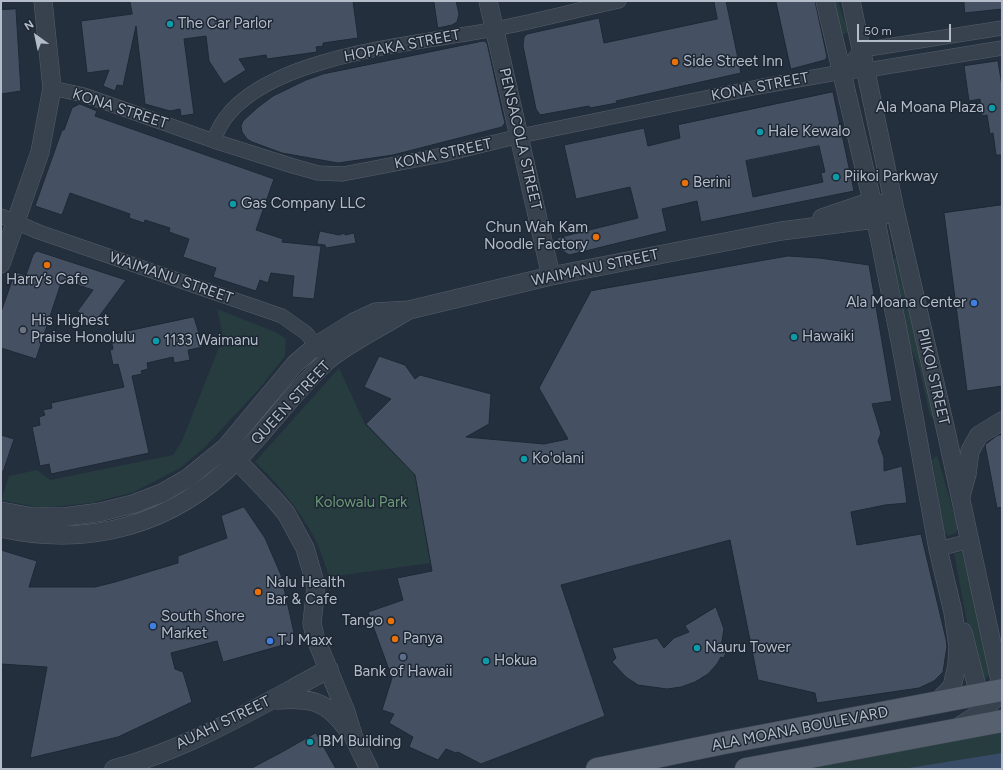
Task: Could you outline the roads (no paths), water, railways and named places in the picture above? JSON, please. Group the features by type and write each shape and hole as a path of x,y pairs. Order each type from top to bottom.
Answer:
{"main road":[{"name":"ALA MOANA BOULEVARD","path":"597,769 724,743 936,704 996,701"},
{"name":"ALA MOANA BOULEVARD","path":"746,769 956,729 996,701"}],"street":[{"path":"1,264 9,220 40,152 52,88 43,1"},
{"name":"PENSACOLA STREET","path":"488,1 551,276"},
{"name":"HOPAKA STREET","path":"214,141 226,119 244,98 272,81 298,69 378,50 495,29 619,1"},
{"name":"PIIKOI STREET","path":"825,1 872,201 901,346 938,548 953,612 958,646 957,665 952,687 936,704"},
{"name":"PIIKOI STREET","path":"852,1 894,210 970,541 996,701"},
{"path":"842,72 862,50 1002,28"},
{"name":"KONA STREET","path":"52,88 84,95 214,141 318,173 344,174 442,155 520,136 758,87 842,72 867,70 1002,48"},
{"path":"872,201 894,210"},
{"name":"WAIMANU STREET","path":"781,231 872,201"},
{"name":"WAIMANU STREET","path":"409,310 551,276 781,231 875,219 894,210"},
{"name":"WAIMANU STREET","path":"9,220 282,316 306,333 329,360"},
{"name":"QUEEN STREET","path":"1,528 38,535 66,536 101,533 136,523 168,511 200,492 231,454 295,364 317,345 354,322 376,312 409,310"},
{"name":"QUEEN STREET","path":"1,511 33,517 64,517 101,512 133,504 162,493 231,454 329,360 409,310"},
{"path":"960,499 967,474 970,451 979,435 1002,421"},
{"path":"231,454 286,513 305,548 316,586 312,623 315,636 346,712 354,738 368,769"},
{"path":"938,548 970,541"},
{"name":"PIIKOI STREET","path":"953,612 996,701"},
{"name":"AUAHI STREET","path":"114,769 172,749 201,736 329,669"},
{"path":"270,701 300,699 314,701 331,710 338,716 354,738"}],"water":[{"path":"1002,753 1002,769 903,769 915,767"}],"place":[{"name":"The Car Parlor","path":"170,24"},
{"name":"Side Street Inn","path":"675,62"},
{"name":"Ala Moana Plaza","path":"992,108"},
{"name":"Hale Kewalo","path":"760,132"},
{"name":"Piikoi Parkway","path":"836,177"},
{"name":"Berini","path":"685,183"},
{"name":"Gas Company LLC","path":"233,204"},
{"name":"Chun Wah Kam Noodle Factory","path":"596,237"},
{"name":"Harry’s Cafe","path":"47,265"},
{"name":"Ala Moana Center","path":"974,303"},
{"name":"His Highest Praise Honolulu","path":"23,330"},
{"name":"Hawaiki","path":"794,337"},
{"name":"1133 Waimanu","path":"156,341"},
{"name":"Ko'olani","path":"524,459"},
{"name":"Nalu Health Bar & Cafe","path":"258,592"},
{"name":"Tango","path":"391,621"},
{"name":"South Shore Market","path":"153,626"},
{"name":"Panya","path":"395,639"},
{"name":"TJ Maxx","path":"270,641"},
{"name":"Nauru Tower","path":"697,648"},
{"name":"Bank of Hawaii","path":"403,657"},
{"name":"Hokua","path":"486,661"},
{"name":"IBM Building","path":"310,742"}],"park label":[{"name":"Kolowalu Park","path":"361,503"}]}
